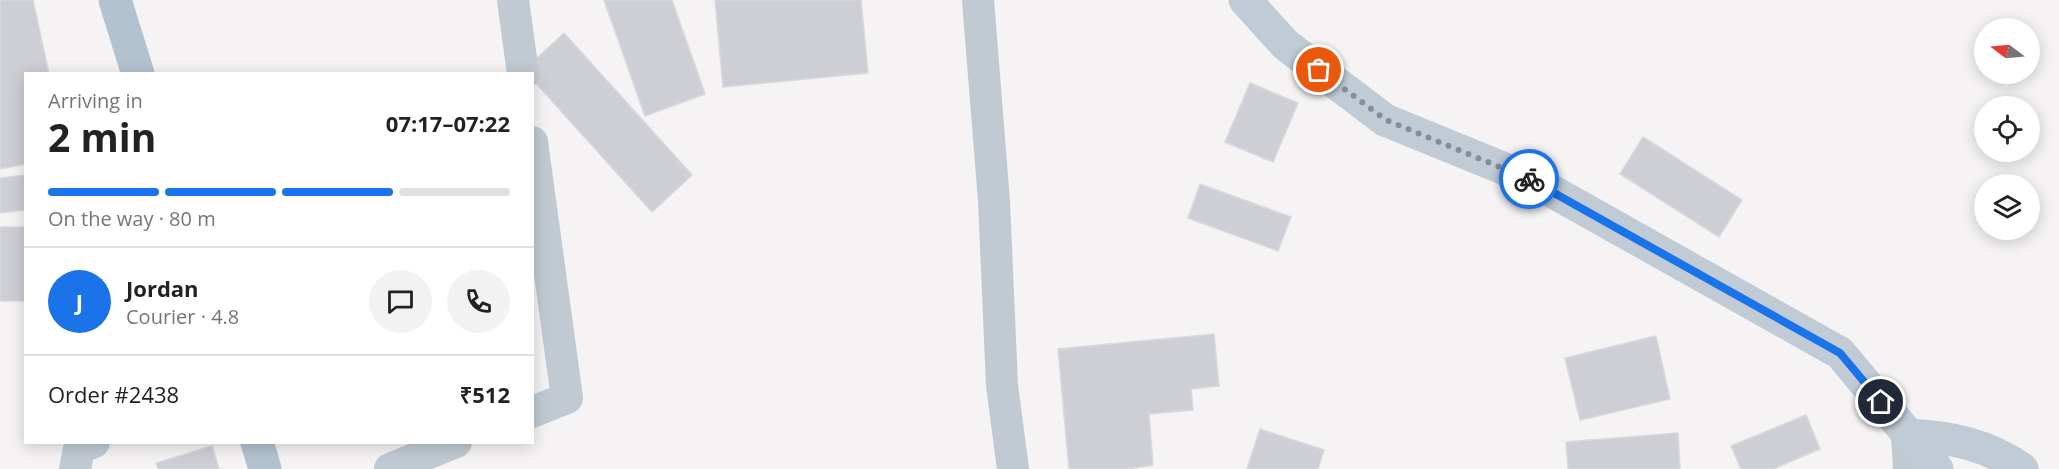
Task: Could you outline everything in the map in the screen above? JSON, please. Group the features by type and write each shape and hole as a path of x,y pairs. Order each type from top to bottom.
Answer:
{"main road":[{"path":"115,0 137,72"},
{"path":"1245,0 1286,45 1386,120 1532,180 1840,353 1937,469"},
{"path":"1907,435 1941,437 1975,444 2009,460 2022,469"},
{"path":"258,444 265,469"}],"street":[{"path":"513,0 523,72"},
{"path":"978,0 994,201 1002,385 1013,469"},
{"path":"534,157 567,398 534,411"},
{"path":"1907,435 1909,469"},
{"path":"75,469 79,449 90,444"},
{"path":"390,469 451,444"}],"building":[{"path":"0,0 33,0 49,72 24,72 24,164 0,169"},
{"path":"604,0 672,0 705,94 645,116"},
{"path":"715,0 861,0 868,73 723,87"},
{"path":"564,33 692,175 652,212 534,81 534,72 524,70"},
{"path":"1250,83 1298,103 1273,162 1225,142"},
{"path":"1643,137 1742,200 1719,237 1620,174"},
{"path":"24,175 24,210 0,213 0,178"},
{"path":"1200,184 1291,217 1278,251 1188,218"},
{"path":"0,227 24,227 24,301 0,301"},
{"path":"1214,334 1219,386 1191,389 1193,410 1149,414 1153,465 1127,469 1069,469 1058,349"},
{"path":"1656,336 1670,399 1580,420 1565,358"},
{"path":"1806,415 1820,449 1773,469 1741,469 1731,446"},
{"path":"1260,429 1324,450 1318,469 1247,469"},
{"path":"1678,433 1680,469 1568,469 1566,442"},
{"path":"212,446 219,469 158,469 156,463"}],"way so far":[{"path":"1319,70 1386,120 1529,179"}],"route":[{"path":"1529,179 1840,353 1881,402"}]}
